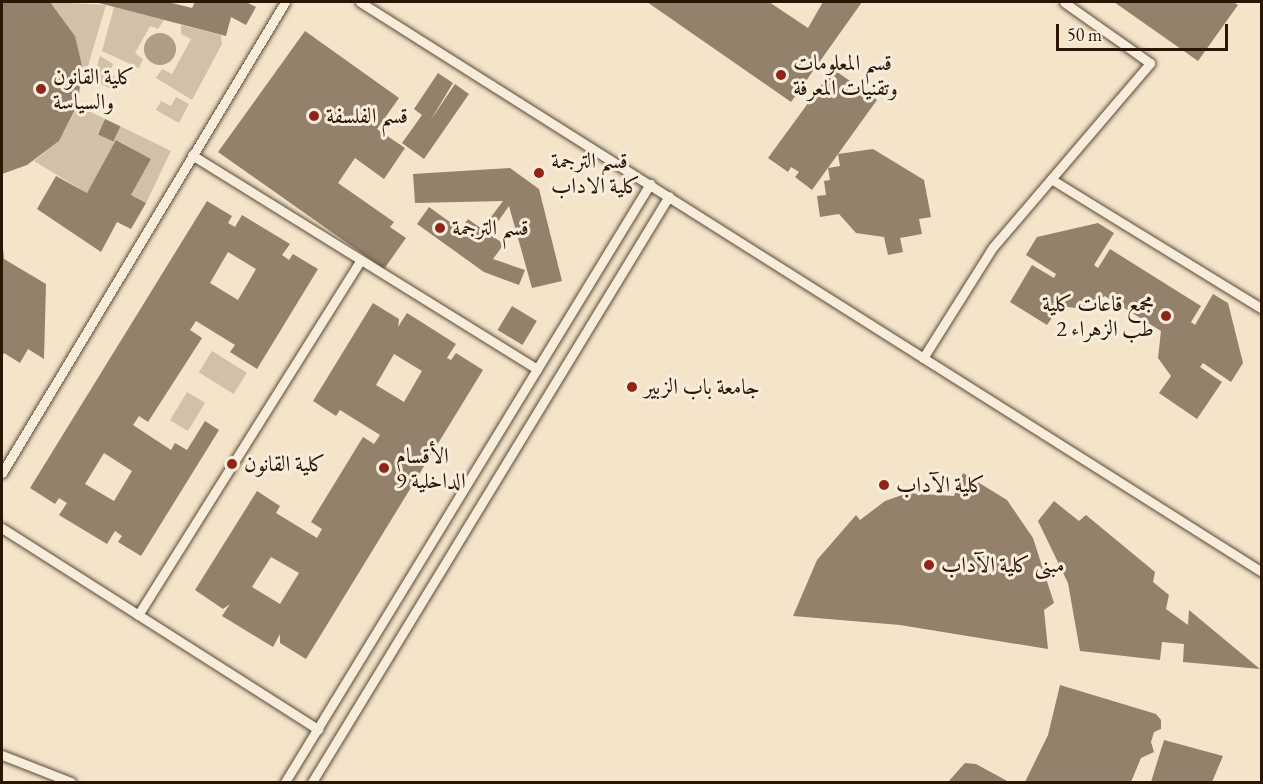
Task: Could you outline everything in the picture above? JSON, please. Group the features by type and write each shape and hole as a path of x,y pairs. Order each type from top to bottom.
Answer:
{"lane":[{"path":"2,472 285,2"},
{"path":"360,2 1262,572"},
{"path":"923,358 993,247 1150,63 1064,2"},
{"path":"192,155 537,369"},
{"path":"1051,179 1262,309"},
{"path":"285,783 650,184"},
{"path":"312,783 669,196"},
{"path":"138,615 361,260"},
{"path":"2,528 318,729"},
{"path":"2,755 72,783"}],"shaded area":[{"path":"50,2 106,5 82,86 75,36"},
{"path":"114,7 164,20 158,29 150,26 135,53 143,59 139,68 102,51"},
{"path":"181,25 221,35 222,44 192,100 156,78 162,69 172,74 191,39 181,34"},
{"path":"160,33 172,37 176,49 172,61 160,65 148,61 144,49 148,37"},
{"path":"100,56 113,64 109,73 120,80 116,92 93,79"},
{"path":"176,97 189,104 179,123 156,110 161,101 171,106"},
{"path":"78,106 105,119 97,134 112,141 120,126 171,151 146,203 131,195 151,159 117,140 87,193 34,161 59,141"},
{"path":"212,351 247,373 234,394 199,372"},
{"path":"187,392 205,403 188,431 170,420"}],"building":[{"name":"كلية القانون والسياسة","path":"2,2 50,2 75,36 82,66 78,104 59,141 27,165 2,174"},
{"path":"95,2 168,2 192,8 195,2 246,2 256,7 246,25 231,17 226,36"},
{"name":"قسم المعلومات وتقنيات المعرفة","path":"647,2 769,2 808,28 823,2 862,2 791,102"},
{"path":"1114,2 1233,2 1238,5 1198,61"},
{"name":"قسم الفلسفة","path":"305,31 399,98 377,129 405,148 384,179 355,158 338,183 394,222 390,227 406,238 384,269 218,152"},
{"path":"833,69 877,100 812,190 795,177 799,172 791,167 788,172 768,158"},
{"path":"438,73 453,83 430,121 455,84 469,94 424,159 402,143 422,115 414,109"},
{"path":"105,119 120,126 113,142 98,134"},
{"path":"116,140 151,159 131,195 146,203 131,229 117,222 101,252 37,209 56,176 87,193"},
{"path":"873,149 924,180 931,217 919,219 922,234 900,238 903,252 888,255 884,237 856,233 839,214 820,217 817,196 826,195 824,181 830,180 828,168 840,166 838,154"},
{"name":"قسم الترجمة","path":"510,168 539,189 562,281 532,288 509,206 489,234 504,244 493,259 525,270 519,285 484,272 417,224 429,207 461,230 468,219 482,229 503,201 415,203 413,174"},
{"path":"207,201 232,216 228,223 235,227 242,215 290,244 282,255 289,260 293,254 318,269 257,369 230,352 235,345 196,321 190,330 202,338 148,422 139,416 133,425 171,450 175,443 187,450 205,421 219,430 141,556 118,542 122,536 115,531 107,544 59,515 67,503 59,498 55,504 30,488","holes":["228,252 256,269 238,300 210,283","104,453 132,471 114,501 85,484"]},
{"name":"مجمع قاعات كلية طب الزهراء 2","path":"1098,223 1114,233 1094,265 1098,268 1110,249 1201,306 1191,322 1195,325 1213,294 1228,303 1243,363 1231,382 1203,363 1200,367 1222,382 1197,419 1159,393 1171,376 1158,358 1161,331 1105,296 1084,309 1060,306 1047,325 1010,302 1032,265 1054,278 1056,274 1026,255 1037,237"},
{"path":"2,238 4,259 46,284 44,359 28,349 20,363 4,353 2,357"},
{"name":"الأقسام الداخلية 9","path":"373,303 399,319 398,327 407,313 456,344 447,358 451,360 456,353 483,370 306,659 280,643 280,634 273,647 222,616 230,604 223,609 195,590 257,491 280,506 276,513 317,538 322,529 311,522 363,437 374,444 380,435 340,410 336,416 313,401","holes":["394,354 422,371 404,402 376,385","271,557 299,573 280,604 252,587"]},
{"path":"512,306 537,321 522,345 498,330"},
{"name":"مبنى كلية الآداب","path":"963,473 1007,500 1033,538 1054,603 1044,610 1048,649 900,625 793,616 817,560 856,515 860,520 885,501 908,493 954,496"},
{"name":"مبنى كلية الآداب","path":"1054,501 1079,521 1086,515 1155,572 1153,582 1169,595 1166,609 1188,625 1189,610 1260,669 1183,662 1184,644 1162,642 1160,660 1080,651 1068,583 1038,521"},
{"path":"1060,685 1156,714 1161,720 1161,729 1154,732 1151,742 1154,752 1141,758 1131,782 1025,782 1048,735"},
{"path":"1164,740 1223,756 1212,782 1151,782"},
{"path":"965,763 976,764 1009,782 948,782"}],"place":[{"name":"قسم المعلومات وتقنيات المعرفة","path":"781,75"},
{"name":"كلية القانون والسياسة","path":"41,89"},
{"name":"قسم الفلسفة","path":"314,116"},
{"name":"قسم الترجمة كلية الاداب","path":"539,173"},
{"name":"قسم الترجمة","path":"440,228"},
{"name":"مجمع قاعات كلية طب الزهراء 2","path":"1166,316"},
{"name":"جامعة باب الزبير","path":"632,387"},
{"name":"كلية القانون","path":"232,464"},
{"name":"الأقسام الداخلية 9","path":"384,468"},
{"name":"كلية الآداب","path":"884,485"},
{"name":"مبنى كلية الآداب","path":"929,565"}]}
